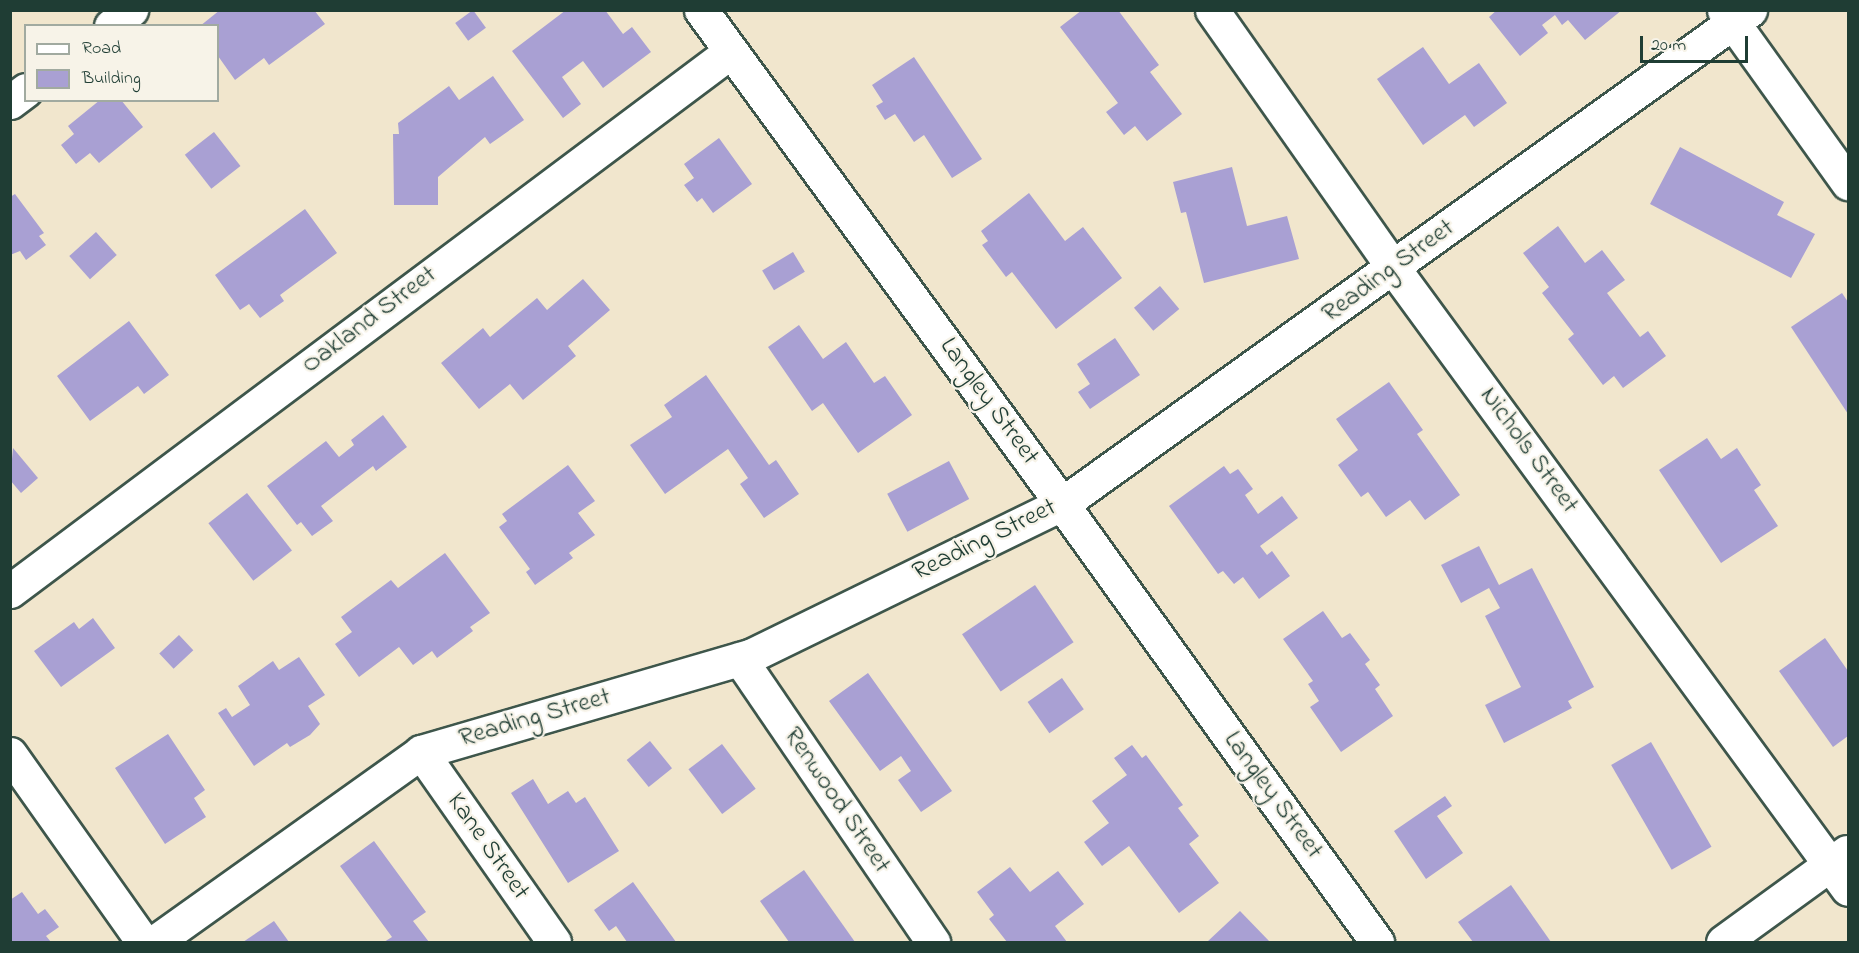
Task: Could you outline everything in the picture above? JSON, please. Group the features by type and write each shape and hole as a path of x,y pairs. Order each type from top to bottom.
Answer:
{"street":[{"path":"114,24 131,10"},
{"name":"Langley Street","path":"701,10 729,52 1062,504 1377,942"},
{"name":"Nichols Street","path":"1212,10 1394,269 1842,868"},
{"path":"1735,15 1848,183"},
{"name":"Reading Street","path":"155,942 421,752 740,659 1062,504 1394,269 1735,15"},
{"name":"Oakland Street","path":"10,591 729,52"},
{"path":"10,102 24,92"},
{"name":"Renwood Street","path":"740,659 933,942"},
{"name":"Kane Street","path":"421,752 554,942"},
{"path":"10,754 143,942"},
{"path":"1722,942 1842,868"}],"building":[{"path":"220,10 314,10 325,24 269,65 264,58 235,80 219,57 219,24 202,24"},
{"path":"473,10 486,28 468,41 455,23"},
{"path":"566,10 605,10 623,34 632,27 651,52 603,88 583,61 562,77 581,104 563,118 512,51"},
{"path":"1082,10 1118,10 1159,65 1150,72 1182,114 1147,141 1135,126 1124,135 1106,112 1118,103 1060,27"},
{"path":"1497,10 1622,10 1585,40 1568,20 1562,25 1555,15 1542,25 1548,33 1520,56 1489,17"},
{"path":"1423,47 1449,84 1479,63 1507,103 1474,127 1465,115 1423,145 1377,79"},
{"path":"914,57 982,159 952,178 924,135 914,142 895,114 885,120 876,106 883,102 872,85"},
{"path":"493,76 524,120 490,144 485,137 438,177 438,205 394,205 393,134 399,134 398,123 449,86 459,100"},
{"path":"98,102 123,102 143,127 99,163 90,153 76,164 61,145 74,134 68,126"},
{"path":"214,132 240,166 211,189 185,155"},
{"path":"719,138 752,184 713,213 702,198 697,202 684,185 694,178 684,164"},
{"path":"1680,147 1784,202 1777,215 1815,234 1791,278 1650,204"},
{"path":"1232,167 1247,226 1287,216 1299,259 1204,283 1186,212 1181,213 1173,182"},
{"path":"1029,193 1065,241 1083,227 1122,278 1056,329 1012,272 1006,277 982,245 988,241 981,231"},
{"path":"15,194 44,233 39,236 46,245 26,260 20,251 10,255 10,197"},
{"path":"305,209 337,253 280,295 284,301 260,318 249,304 240,310 215,275"},
{"path":"1558,226 1585,263 1602,250 1625,280 1607,293 1640,337 1648,331 1666,356 1623,388 1614,376 1603,385 1568,339 1574,334 1542,293 1549,287 1523,253"},
{"path":"96,232 117,255 90,279 69,256"},
{"path":"793,252 805,272 774,290 762,271"},
{"path":"583,279 610,310 568,346 576,356 523,400 510,384 479,409 441,363 483,328 490,337 537,298 547,310"},
{"path":"1160,286 1179,309 1153,331 1134,308"},
{"path":"1842,293 1848,302 1848,414 1791,327"},
{"path":"129,321 169,375 144,394 138,386 90,421 57,376"},
{"path":"799,325 823,359 846,342 874,383 885,376 912,415 858,453 823,403 812,411 768,347"},
{"path":"1115,338 1140,375 1090,409 1078,392 1090,384 1077,364"},
{"path":"706,375 769,465 776,460 799,494 764,518 740,484 748,478 728,449 665,494 630,445 672,417 664,405"},
{"path":"1389,382 1423,430 1417,434 1460,495 1425,520 1410,500 1386,517 1368,492 1361,497 1338,465 1358,450 1336,419"},
{"path":"383,415 407,447 376,471 373,466 321,506 333,521 312,536 301,522 297,525 267,486 326,441 339,457 354,445 351,440"},
{"path":"1707,438 1721,459 1737,448 1761,485 1754,490 1778,526 1721,563 1659,470"},
{"path":"13,448 38,478 21,493 10,480"},
{"path":"949,461 969,499 907,532 887,494"},
{"path":"568,465 595,501 578,513 595,535 569,553 573,558 535,585 526,572 530,569 499,527 507,521 502,514"},
{"path":"1224,466 1230,474 1238,469 1253,489 1245,495 1258,514 1282,496 1298,518 1260,546 1267,555 1272,551 1290,576 1259,599 1243,577 1234,584 1223,571 1218,574 1169,506"},
{"path":"247,493 292,551 253,581 208,523"},
{"path":"1479,546 1499,585 1532,568 1594,687 1568,701 1572,708 1504,743 1485,705 1521,687 1485,616 1500,608 1489,588 1461,603 1441,565"},
{"path":"445,553 490,613 470,627 473,631 437,658 432,651 413,665 399,647 359,677 335,644 352,632 341,617 391,580 398,588"},
{"path":"1035,585 1074,642 1001,691 962,634"},
{"path":"1323,611 1342,638 1350,633 1370,660 1365,664 1380,685 1375,689 1393,716 1341,752 1310,707 1319,701 1308,684 1313,681 1283,639"},
{"path":"93,618 115,648 61,687 34,651 74,622 79,629"},
{"path":"179,635 193,650 174,669 159,653"},
{"path":"1825,638 1848,671 1848,736 1833,747 1779,671"},
{"path":"299,657 325,695 308,706 320,724 310,735 290,747 287,743 254,766 218,713 226,708 232,717 250,705 238,686 273,661 279,670"},
{"path":"868,673 952,791 921,812 898,780 911,771 901,756 880,771 829,701"},
{"path":"1062,678 1084,709 1049,733 1028,702"},
{"path":"168,734 205,790 194,798 206,817 165,844 115,768"},
{"path":"650,741 672,768 649,787 627,760"},
{"path":"1651,742 1712,847 1672,870 1611,765"},
{"path":"722,744 756,789 722,814 688,769"},
{"path":"1132,745 1142,758 1146,755 1183,805 1178,808 1199,836 1189,844 1219,883 1179,913 1129,846 1102,866 1084,842 1109,823 1092,801 1127,775 1114,758"},
{"path":"533,779 548,804 568,791 576,803 585,797 619,851 568,883 511,793"},
{"path":"1445,796 1452,806 1437,816 1463,853 1426,879 1394,831"},
{"path":"374,841 426,912 413,921 429,942 384,942 392,937 340,866"},
{"path":"1010,867 1030,892 1058,871 1084,904 1055,926 1067,942 1007,942 989,919 994,915 977,892"},
{"path":"804,870 855,942 789,942 760,901"},
{"path":"633,882 676,942 627,942 616,926 609,931 594,910"},
{"path":"1511,885 1551,942 1473,942 1458,922"},
{"path":"22,892 38,914 45,909 59,927 46,936 51,942 10,942 10,900"},
{"path":"1240,911 1270,942 1207,942"},
{"path":"274,921 289,942 243,942"}]}
